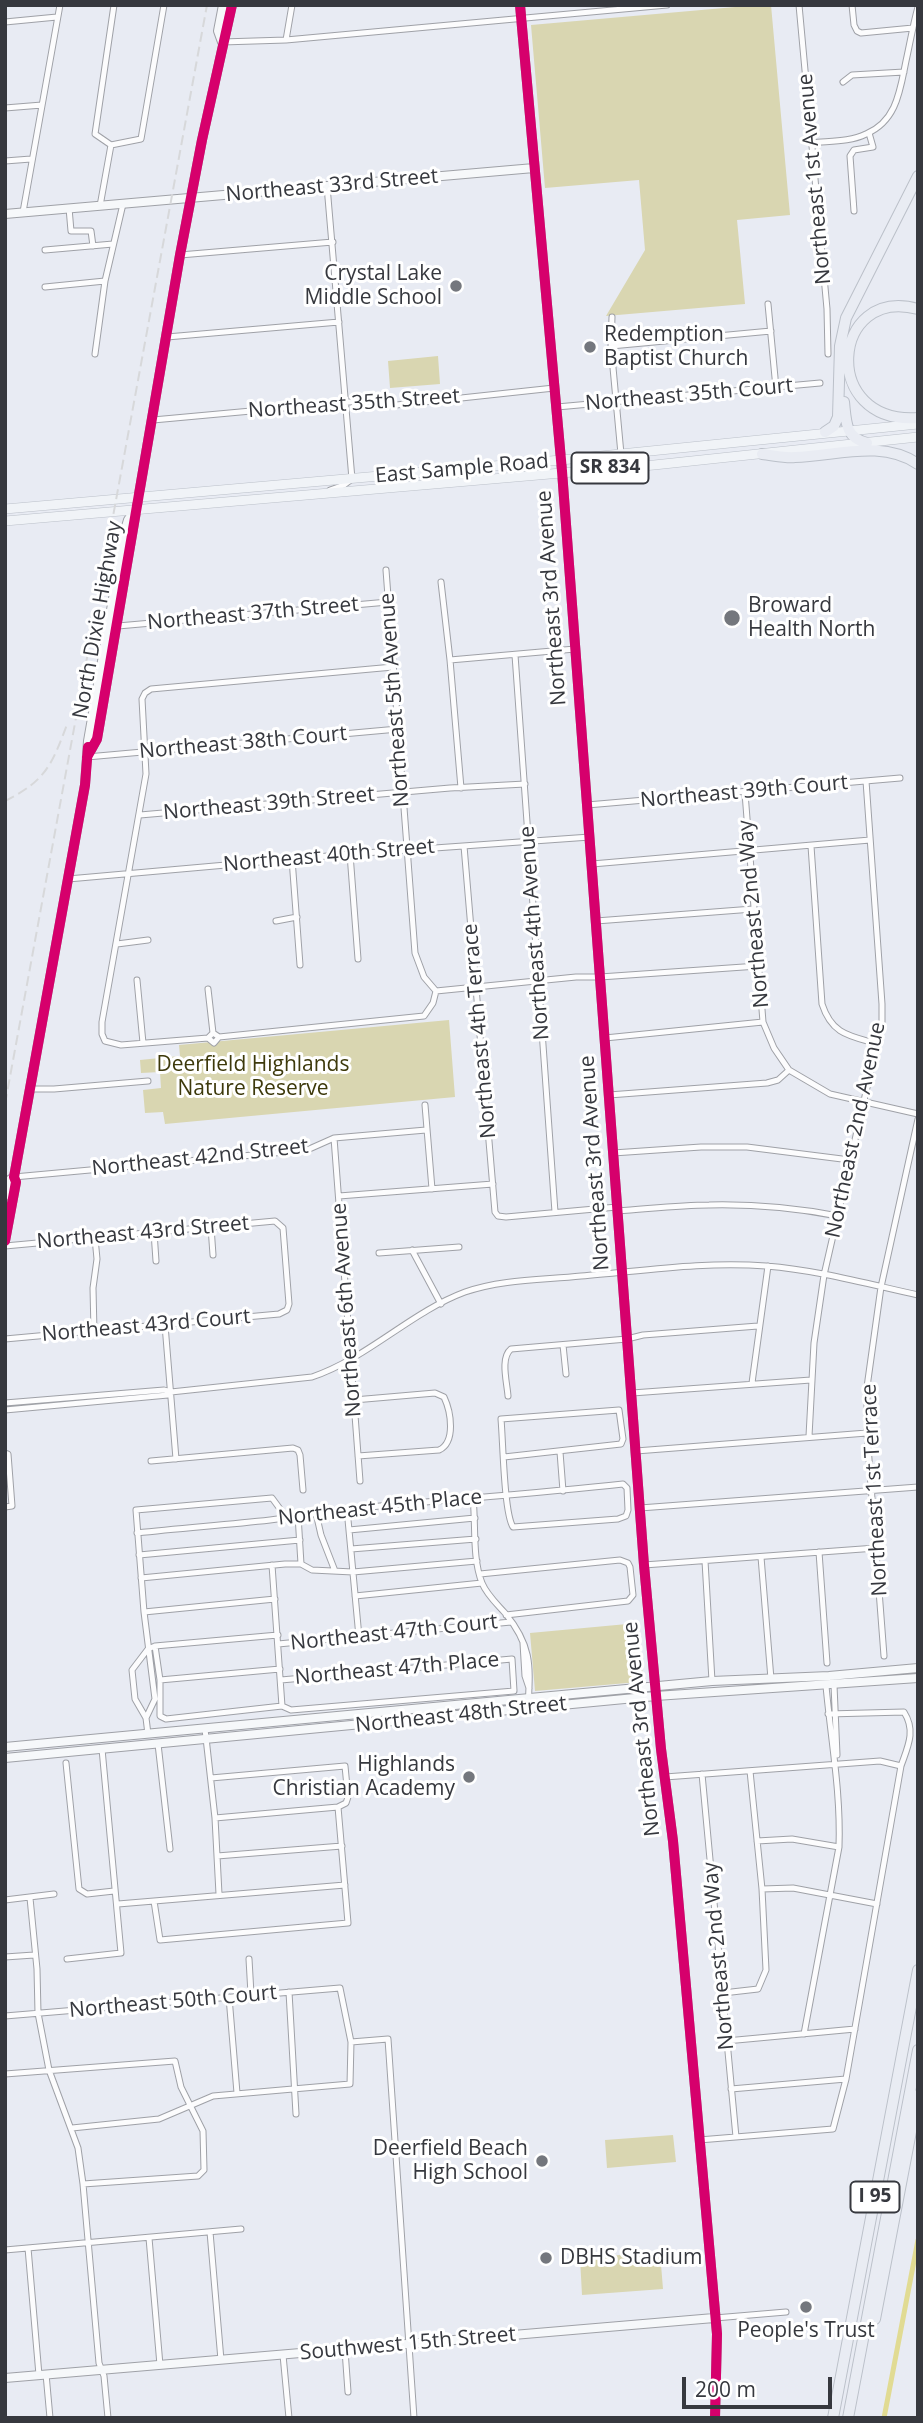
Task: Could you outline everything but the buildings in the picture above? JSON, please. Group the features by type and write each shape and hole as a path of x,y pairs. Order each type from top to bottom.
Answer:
{"highway":[{"path":"825,432 837,421 841,338 849,309 918,176"},
{"path":"918,309 891,307 873,314 853,334 847,356 853,386 863,399 891,415 918,418"},
{"path":"840,375 848,430 857,440 867,443"},
{"path":"762,454 792,458 884,450 903,455 918,464"},
{"name":"I 95","path":"833,2418 918,1970"},
{"path":"839,2418 918,2003"},
{"path":"848,2418 918,2050"},
{"name":"I 95","path":"855,2418 918,2095"}],"main road":[{"name":"East Sample Road","path":"5,509 561,460 918,424"},
{"name":"East Sample Road","path":"5,521 762,454 918,437"},
{"path":"354,489 359,483 382,480 392,475"}],"street":[{"path":"23,213 60,5"},
{"path":"114,5 96,134 111,145 141,139 163,5"},
{"name":"North Dixie Highway","path":"222,42 218,31 223,5"},
{"name":"North Dixie Highway","path":"87,757 97,739 180,255 222,42 232,5"},
{"path":"286,40 292,5"},
{"name":"Northeast 3rd Avenue","path":"520,5 557,407 644,1565 717,2348 715,2418"},
{"path":"222,42 286,40 667,5"},
{"name":"Northeast 1st Avenue","path":"799,5 827,309 828,354"},
{"path":"852,5 857,32 913,29"},
{"path":"813,143 849,140 869,133 892,113 900,94 918,7"},
{"path":"5,22 57,17"},
{"path":"843,82 852,75 904,72"},
{"path":"5,108 42,104"},
{"path":"854,211 850,156 854,150 873,147 869,133"},
{"path":"100,206 111,145"},
{"path":"5,161 32,159"},
{"name":"Northeast 33rd Street","path":"5,214 534,168"},
{"path":"324,492 344,485 352,478 327,186"},
{"path":"95,354 105,281 123,204"},
{"path":"69,208 71,231 90,231 93,246"},
{"path":"180,255 333,242"},
{"path":"45,250 113,244"},
{"path":"45,286 105,281"},
{"path":"768,304 776,388"},
{"path":"612,317 611,346 621,454"},
{"path":"167,337 339,322"},
{"path":"611,346 771,331"},
{"name":"Northeast 35th Court","path":"557,407 820,383"},
{"name":"Northeast 35th Street","path":"153,419 371,400 387,406 554,388"},
{"name":"North Dixie Highway","path":"5,1243 16,1182 14,1177 85,785 88,741 125,530 136,508"},
{"name":"Northeast 5th Avenue","path":"386,570 415,953 424,977 436,991"},
{"path":"441,582 461,788"},
{"name":"Northeast 37th Street","path":"118,626 388,603"},
{"path":"450,660 575,649"},
{"name":"Northeast 4th Avenue","path":"515,655 555,1212"},
{"path":"210,1035 113,1045 105,1041 102,1034 146,774 142,699 151,689 393,667"},
{"name":"Northeast 38th Court","path":"87,757 398,729"},
{"name":"Northeast 39th Court","path":"587,805 900,778"},
{"name":"Northeast 2nd Avenue","path":"810,1436 811,1380 824,1275 878,1044 883,1004 866,781"},
{"name":"Northeast 39th Street","path":"140,815 525,784"},
{"name":"Northeast 2nd Way","path":"745,793 763,1022 774,1048 789,1070"},
{"name":"Northeast 40th Street","path":"68,879 407,849 590,837"},
{"path":"592,864 870,840"},
{"name":"Northeast 4th Terrace","path":"464,846 495,1212 498,1216 506,1217 555,1212"},
{"path":"811,846 822,1004 826,1017 838,1030 878,1044"},
{"path":"350,854 358,959"},
{"path":"292,859 300,965"},
{"path":"596,921 753,909"},
{"path":"276,921 297,917"},
{"path":"117,944 148,940"},
{"path":"208,989 210,1035 214,1043 219,1037 425,1016 436,991 539,980 758,966"},
{"path":"137,980 143,1043"},
{"path":"605,1038 763,1022"},
{"path":"609,1095 767,1083 778,1080 789,1070 830,1094 918,1114"},
{"path":"31,1089 148,1081"},
{"path":"425,1105 432,1189"},
{"name":"Northeast 1st Terrace","path":"884,1656 867,1433 867,1387 881,1287 918,1119"},
{"name":"Northeast 42nd Street","path":"14,1177 307,1150 334,1138 426,1130"},
{"name":"Northeast 6th Avenue","path":"334,1138 360,1481"},
{"path":"613,1153 747,1147 850,1160"},
{"name":"North Dixie Highway","path":"5,1196 8,1181 14,1177"},
{"path":"339,1196 493,1184"},
{"path":"555,1212 739,1205 768,1206 838,1216"},
{"name":"Northeast 43rd Street","path":"5,1243 95,1238 275,1221 283,1228 289,1304 287,1310"},
{"path":"211,1227 213,1255"},
{"path":"153,1232 156,1261"},
{"path":"94,1332 92,1305 97,1259 95,1238"},
{"path":"379,1253 459,1247"},
{"path":"412,1250 441,1304"},
{"path":"5,1403 164,1390 171,1392 312,1377 351,1360 441,1304 464,1293 502,1283 707,1266 768,1266 918,1295"},
{"path":"752,1383 768,1266"},
{"name":"Northeast 43rd Court","path":"5,1339 279,1314 287,1310"},
{"path":"165,1325 176,1459"},
{"path":"508,1396 505,1359 512,1349 758,1326"},
{"path":"563,1345 566,1374"},
{"path":"632,1393 811,1380"},
{"path":"5,1410 168,1395 171,1392"},
{"path":"354,1400 435,1393 444,1397 448,1405 450,1439 446,1447 439,1450 358,1456"},
{"path":"504,1457 621,1444 623,1439 619,1410 501,1419 504,1457 507,1495"},
{"path":"636,1451 867,1433"},
{"path":"151,1461 293,1448 298,1450 303,1490"},
{"path":"560,1452 562,1491"},
{"path":"6,1453 8,1506"},
{"name":"Northeast 45th Place","path":"138,1532 347,1509 623,1484 627,1488 626,1516 618,1519 513,1527 509,1520 507,1495"},
{"path":"640,1508 918,1487"},
{"path":"146,1718 155,1699 144,1612 136,1510 272,1498 286,1517"},
{"path":"473,1498 477,1561 482,1583 524,1640 529,1657 528,1708"},
{"path":"347,1509 359,1637"},
{"path":"316,1513 335,1571"},
{"path":"298,1515 301,1564"},
{"path":"349,1530 475,1518"},
{"path":"351,1549 476,1539"},
{"path":"139,1555 300,1540"},
{"path":"644,1565 876,1548"},
{"path":"819,1552 827,1663"},
{"path":"761,1557 772,1689"},
{"name":"Northeast 47th Court","path":"480,1574 620,1560 631,1567 633,1595 628,1601 506,1615"},
{"path":"141,1578 272,1565 301,1564 312,1570 353,1572 477,1561"},
{"path":"705,1562 712,1681"},
{"path":"155,1646 160,1680 160,1716 166,1719 282,1706 272,1565"},
{"path":"355,1596 482,1583"},
{"path":"144,1612 275,1600"},
{"name":"Northeast 47th Court","path":"278,1644 511,1622"},
{"name":"Northeast 47th Court","path":"148,1649 155,1646 278,1635"},
{"path":"89,1751 100,1746 141,1742 148,1735 146,1718 135,1699 132,1670 148,1649"},
{"name":"Northeast 47th Place","path":"281,1680 512,1659 514,1691 291,1710 282,1706"},
{"name":"Northeast 48th Street","path":"5,1758 542,1707 712,1681 918,1668"},
{"name":"Northeast 47th Place","path":"160,1680 280,1669"},
{"name":"Northeast 48th Street","path":"5,1747 148,1735 529,1694 772,1689 918,1678"},
{"path":"804,2034 839,1847 837,1762 830,1686"},
{"path":"542,1707 563,1694"},
{"path":"699,2140 833,2129 846,2079 901,1766 912,1732 911,1723 904,1712 832,1714"},
{"path":"205,1729 215,1818 219,1894"},
{"path":"158,1744 170,1849"},
{"path":"67,1959 121,1953 103,1749"},
{"path":"665,1777 880,1761 901,1766"},
{"path":"66,1763 79,1889 87,1894 114,1891"},
{"path":"211,1778 345,1766 348,1797 346,1803 338,1807 215,1818"},
{"path":"723,1993 758,1989 766,1970 762,1889 750,1771"},
{"name":"Northeast 2nd Way","path":"702,1774 736,2137"},
{"path":"154,1900 160,1940 348,1923 338,1807"},
{"path":"757,1841 792,1839 839,1847"},
{"path":"217,1856 342,1846"},
{"path":"118,1904 345,1885"},
{"path":"762,1889 793,1888 877,1904"},
{"path":"5,1900 54,1894"},
{"path":"30,1898 38,2013 49,2070 78,2148 108,2418"},
{"path":"5,1957 34,1955"},
{"path":"249,1959 251,1994"},
{"name":"Northeast 50th Court","path":"5,2016 340,1988 351,2042"},
{"path":"289,1992 296,2113"},
{"path":"229,1997 237,2093"},
{"path":"726,2041 855,2029"},
{"path":"72,2127 159,2119 213,2096 350,2084 351,2042 388,2039 414,2418"},
{"path":"5,2074 175,2061 181,2087 203,2131 204,2169 198,2176 83,2184"},
{"path":"731,2089 846,2079"},
{"path":"5,2250 241,2230"},
{"path":"210,2232 221,2360"},
{"path":"149,2238 160,2365"},
{"path":"28,2248 42,2375 50,2418"},
{"path":"714,2318 786,2312"},
{"name":"Southwest 15th Street","path":"5,2378 714,2318"},
{"path":"345,2350 348,2392"},
{"path":"283,2355 289,2418"}],"green space":[{"path":"771,5 790,215 737,220 745,304 606,316 645,250 639,180 545,188 531,25"},
{"path":"438,356 440,384 390,388 388,361"},
{"name":"Deerfield Highlands Nature Reserve","path":"449,1020 455,1097 165,1124 163,1112 145,1113 143,1090 161,1088 160,1072 141,1073 140,1060 180,1056 179,1045"},
{"path":"638,1623 643,1678 639,1682 535,1691 530,1633"},
{"path":"673,2135 676,2162 607,2168 605,2140"},
{"path":"660,2252 663,2289 582,2295 580,2258"}],"waterway":[{"path":"884,2418 918,2240"}],"railway":[{"path":"5,1104 207,5"},
{"path":"5,801 39,778 52,760 68,722"}],"cycle path":[{"path":"87,757 97,739 180,255 232,5"},
{"path":"520,5 562,471 644,1565 661,1749 673,1841 717,2334 715,2418"},
{"path":"5,1241 16,1182 14,1177 85,785 88,747"}],"place":[{"name":"Crystal Lake Middle School","path":"456,286"},
{"name":"Redemption Baptist Church","path":"590,347"},
{"name":"Broward Health North","path":"732,618"},
{"name":"Highlands Christian Academy","path":"469,1777"},
{"name":"Deerfield Beach High School","path":"542,2161"},
{"name":"DBHS Stadium","path":"546,2258"},
{"name":"People's Trust","path":"806,2307"}]}
